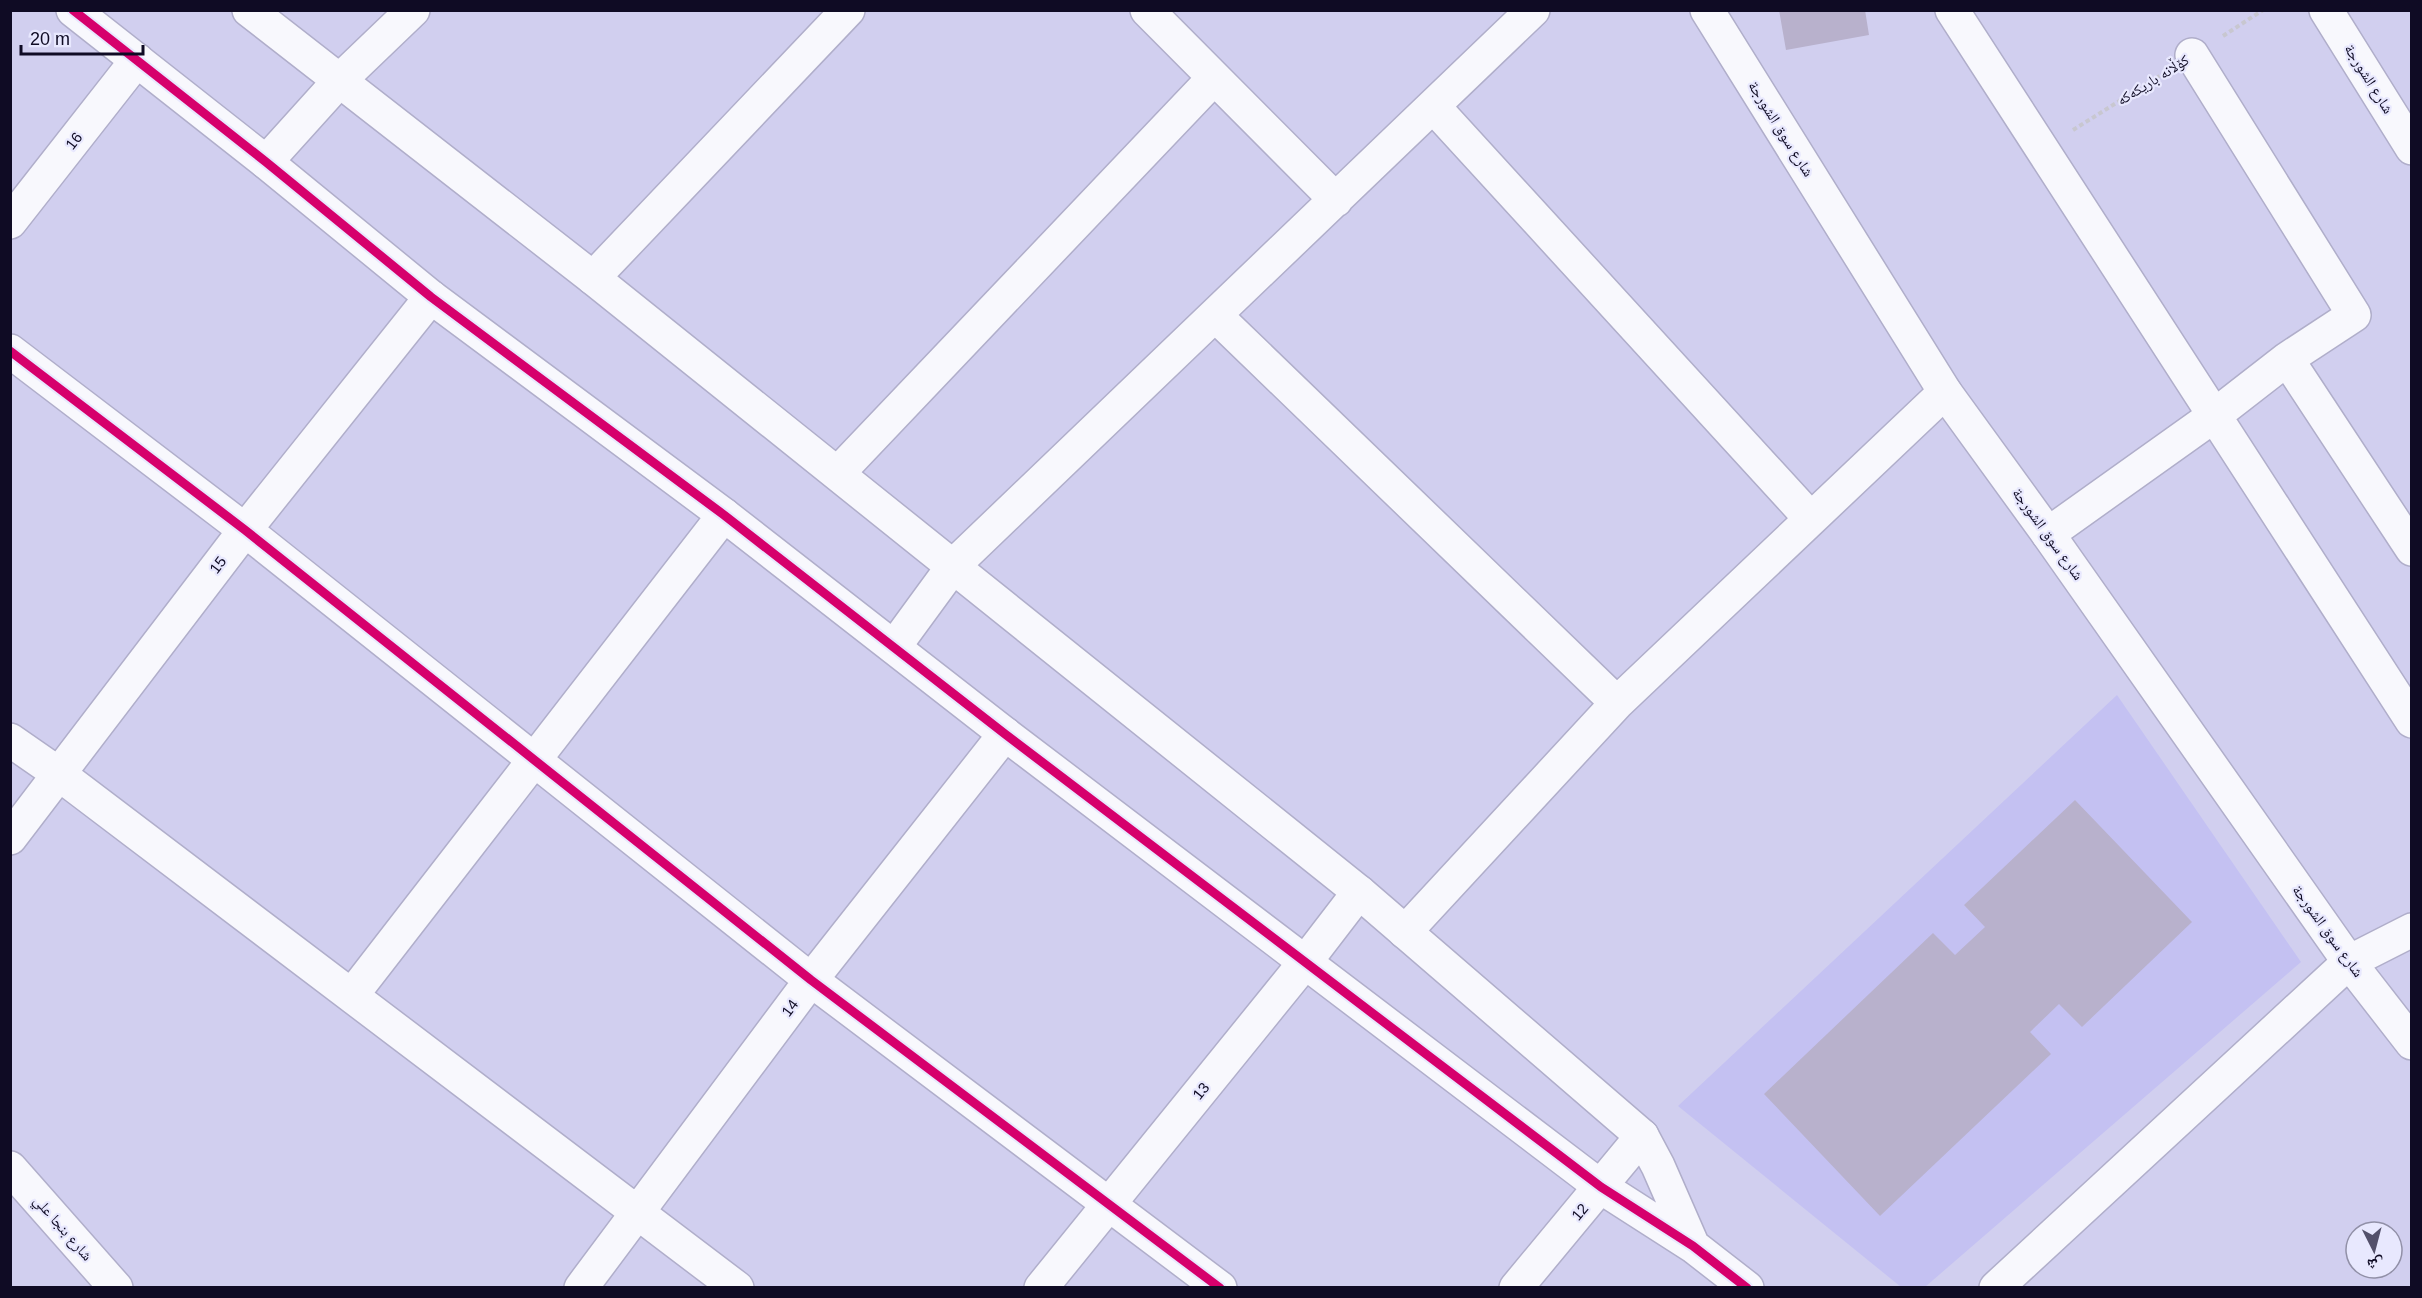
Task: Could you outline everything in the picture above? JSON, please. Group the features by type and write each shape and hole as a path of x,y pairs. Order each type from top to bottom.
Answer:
{"street":[{"path":"73,10 266,162 431,297 724,515 1005,734 1601,1187 1694,1246 1747,1287"},
{"path":"249,10 593,278 1359,891 1642,1136 1694,1246"},
{"path":"266,162 340,80 413,10"},
{"path":"593,278 848,10"},
{"path":"1147,10 1336,200"},
{"path":"894,647 954,565 1533,10"},
{"name":"شارع سوق الشورجة","path":"1707,10 1945,392 2048,534 2349,962 2412,1043"},
{"path":"1952,10 2412,721"},
{"name":"شارع الشورجة","path":"2325,10 2412,148"},
{"path":"2048,534 2215,415 2287,359 2354,315 2192,55"},
{"name":"16","path":"10,222 136,60"},
{"path":"837,472 1214,78"},
{"path":"1433,106 1811,519"},
{"name":"15","path":"10,838 245,530 431,297"},
{"path":"1215,315 1617,703"},
{"path":"10,351 245,530 811,980 1221,1287"},
{"path":"2287,359 2412,549"},
{"path":"1405,932 1617,703 1945,392"},
{"path":"352,995 535,762 724,515"},
{"name":"14","path":"581,1287 811,980 1005,734"},
{"path":"10,740 59,774 737,1287"},
{"name":"13","path":"1041,1287 1306,961 1359,891"},
{"path":"1996,1287 2349,962 2412,930"},
{"name":"12","path":"1516,1287 1642,1136"},
{"name":"شارع بنجا علي","path":"10,1168 116,1287"}],"shaded area":[{"path":"2117,695 2301,962 1925,1287 1901,1287 1678,1106"}],"building":[{"path":"1779,10 1865,10 1869,35 1786,50"},
{"path":"2075,800 2192,922 2082,1027 2059,1004 2030,1032 2051,1054 1880,1216 1764,1094 1933,933 1955,955 1985,927 1964,905"}],"cycle path":[{"path":"73,10 266,162 431,297 724,515 1005,734 1601,1187 1693,1246 1747,1288"},
{"path":"10,351 245,530 811,980 1220,1288"}]}
